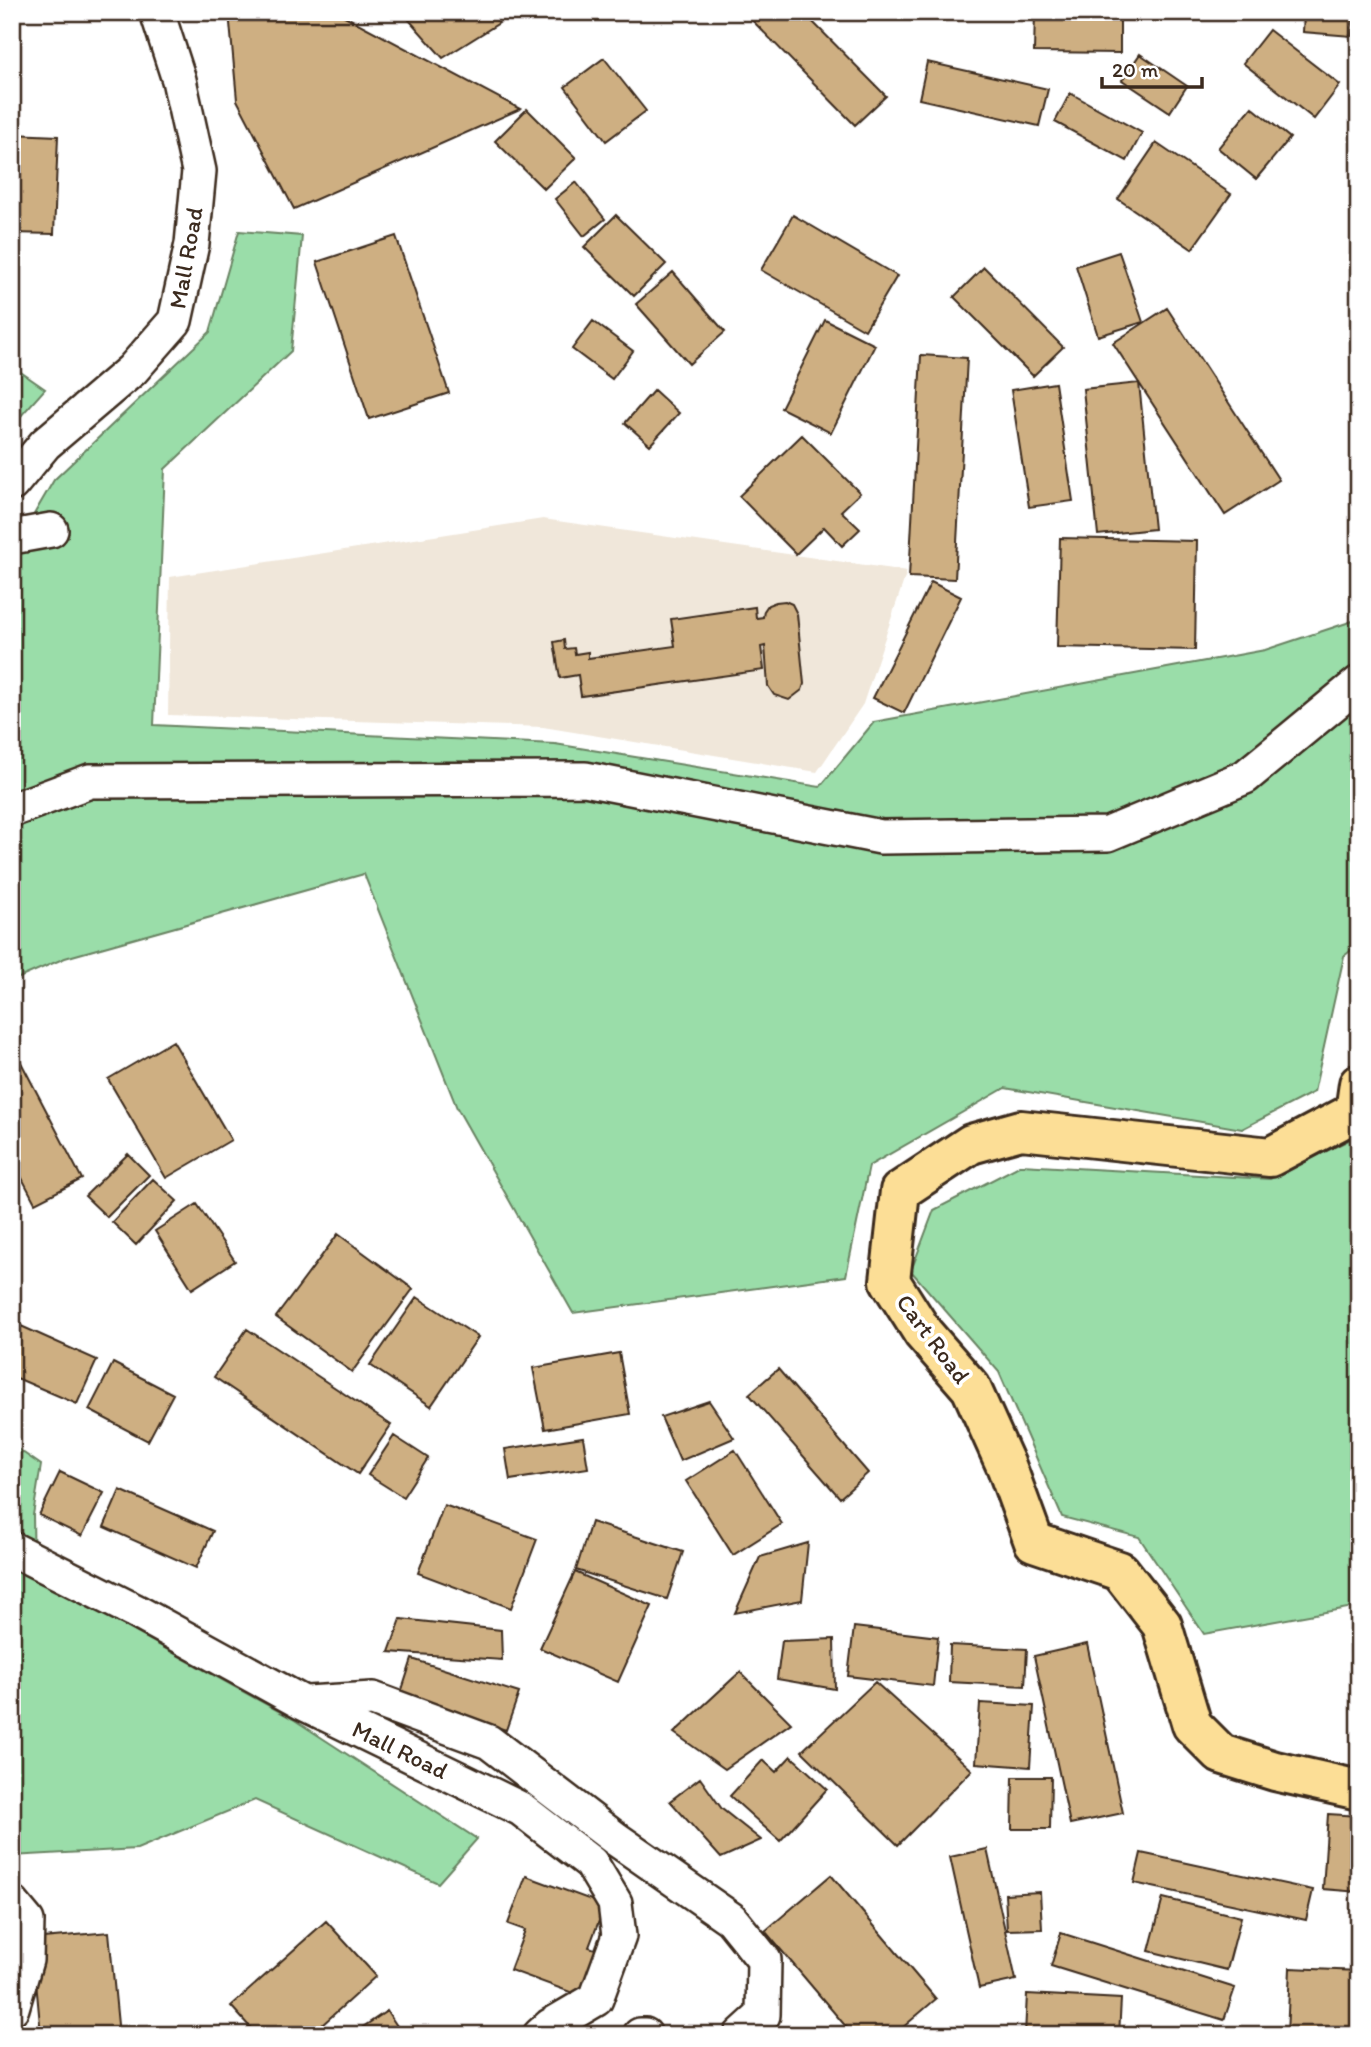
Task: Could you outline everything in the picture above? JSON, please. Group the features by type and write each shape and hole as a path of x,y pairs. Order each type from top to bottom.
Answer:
{"main road":[{"name":"Cart Road","path":"1359,1084 1355,1112 1270,1157 1021,1130 971,1144 900,1191 890,1281 923,1333 971,1388 1007,1468 1034,1542 1121,1571 1162,1625 1192,1725 1221,1754 1275,1771 1359,1790"}],"street":[{"name":"Mall Road","path":"12,484 45,443 132,370 175,321 192,244 199,171 179,80 157,12"},
{"path":"12,537 51,530"},
{"path":"12,810 90,780 585,779 881,837 1108,834 1245,777 1359,683"},
{"name":"Mall Road","path":"12,1549 137,1612 303,1703 521,1808 591,1863 615,1903 619,1936 596,1999 550,2026 540,2035"},
{"path":"303,1703 373,1699 489,1742 616,1839 731,1919 764,1961 763,2015 741,2035"},
{"path":"12,1903 27,1921 26,1959 12,2008"}],"shaded area":[{"path":"543,519 907,571 863,704 817,772 543,727 168,715 170,577"}],"green space":[{"path":"239,231 302,236 291,351 165,469 154,725 555,744 820,787 874,722 1265,650 1359,619 1359,944 1344,956 1314,1092 1242,1129 1005,1088 869,1166 846,1276 573,1313 457,1108 364,874 65,958 12,981 12,552 54,480 210,332"},
{"path":"12,366 45,389 12,426"},
{"path":"1359,1135 1359,1606 1204,1634 1139,1537 1062,1517 999,1372 911,1271 934,1210 1021,1165 1270,1179"},
{"path":"12,1445 41,1465 33,1515 34,1576 293,1719 477,1839 438,1883 255,1800 137,1849 12,1856"}],"building":[{"path":"229,12 337,12 520,109 294,209 237,100"},
{"path":"402,12 489,12 499,23 443,58"},
{"path":"744,12 803,12 886,96 855,125"},
{"path":"1035,12 1120,12 1120,53 1034,52"},
{"path":"1304,12 1353,12 1351,36 1303,32"},
{"path":"1269,30 1340,85 1314,119 1243,63"},
{"path":"1140,54 1187,86 1170,112 1122,80"},
{"path":"604,58 646,111 606,141 565,87"},
{"path":"927,62 1048,89 1039,126 919,99"},
{"path":"1070,93 1142,133 1127,161 1055,122"},
{"path":"1252,107 1290,138 1256,179 1218,148"},
{"path":"527,109 576,158 544,189 495,141"},
{"path":"12,134 58,136 54,234 12,233"},
{"path":"1156,143 1231,194 1192,249 1118,199"},
{"path":"576,182 605,219 584,236 555,199"},
{"path":"616,215 666,264 634,296 584,247"},
{"path":"793,215 897,276 865,330 761,270"},
{"path":"396,236 449,393 369,419 317,262"},
{"path":"1119,252 1143,322 1098,336 1076,266"},
{"path":"984,267 1063,347 1033,376 954,297"},
{"path":"673,272 725,332 689,364 636,304"},
{"path":"1167,308 1279,480 1225,515 1113,343"},
{"path":"825,320 875,345 831,433 781,408"},
{"path":"593,321 633,351 612,379 572,349"},
{"path":"921,355 967,358 955,579 909,577"},
{"path":"1055,383 1073,501 1029,507 1011,390"},
{"path":"1139,383 1154,529 1098,535 1083,389"},
{"path":"654,390 679,413 650,445 625,423"},
{"path":"802,435 860,493 841,511 860,529 842,546 824,527 796,554 739,496"},
{"path":"1060,538 1197,541 1195,650 1057,647"},
{"path":"931,582 961,597 904,713 873,698"},
{"path":"785,601 792,604 797,614 804,684 802,690 789,700 774,695 768,686 765,646 761,647 764,670 581,696 578,675 560,678 554,642 564,640 565,649 574,648 575,654 588,652 588,658 675,646 671,619 755,607 756,618 763,617 768,605"},
{"path":"173,1041 231,1140 166,1178 108,1079"},
{"path":"13,1047 82,1179 35,1203 12,1159"},
{"path":"128,1154 149,1175 107,1217 85,1196"},
{"path":"153,1179 177,1201 136,1245 112,1222"},
{"path":"197,1204 235,1261 192,1289 155,1231"},
{"path":"338,1234 413,1289 352,1372 276,1317"},
{"path":"417,1297 478,1337 431,1406 370,1365"},
{"path":"21,1326 97,1360 77,1404 12,1376 12,1344"},
{"path":"247,1329 391,1425 358,1474 214,1377"},
{"path":"619,1353 630,1414 545,1429 533,1368"},
{"path":"113,1363 173,1394 148,1441 89,1410"},
{"path":"778,1369 868,1473 840,1498 749,1394"},
{"path":"709,1401 734,1438 680,1461 661,1417"},
{"path":"394,1436 428,1458 403,1497 368,1475"},
{"path":"583,1437 588,1468 510,1480 505,1449"},
{"path":"735,1450 782,1524 733,1555 686,1481"},
{"path":"60,1472 104,1493 82,1536 39,1515"},
{"path":"120,1490 213,1531 196,1568 104,1527"},
{"path":"444,1505 537,1539 511,1608 418,1573"},
{"path":"591,1522 683,1552 667,1599 576,1570"},
{"path":"808,1543 802,1600 735,1613 760,1557"},
{"path":"575,1572 652,1606 618,1682 540,1648"},
{"path":"401,1619 501,1630 502,1660 389,1652"},
{"path":"854,1627 938,1637 933,1686 848,1676"},
{"path":"834,1639 835,1689 777,1679 782,1641"},
{"path":"1087,1644 1123,1813 1070,1824 1034,1656"},
{"path":"950,1645 1027,1649 1025,1686 949,1682"},
{"path":"412,1659 519,1693 506,1730 400,1696"},
{"path":"740,1672 791,1723 725,1769 674,1733"},
{"path":"875,1682 972,1770 898,1845 802,1751"},
{"path":"980,1703 1034,1706 1030,1767 976,1763"},
{"path":"791,1756 827,1789 780,1841 730,1796 763,1760 776,1772"},
{"path":"1013,1777 1051,1777 1050,1829 1012,1829"},
{"path":"700,1778 722,1809 761,1840 721,1858 670,1801"},
{"path":"1328,1814 1359,1816 1359,1892 1323,1889"},
{"path":"987,1849 1016,1980 979,1988 950,1857"},
{"path":"1141,1853 1313,1890 1306,1920 1134,1883"},
{"path":"831,1875 936,1999 894,2035 853,2035 765,1931"},
{"path":"526,1876 605,1905 589,1947 598,1950 581,1996 510,1970 525,1930 508,1924"},
{"path":"1040,1892 1042,1929 1007,1930 1005,1894"},
{"path":"1163,1898 1241,1917 1227,1970 1149,1951"},
{"path":"326,1921 376,1976 311,2035 257,2035 231,2006"},
{"path":"109,1932 119,2035 41,2035 32,1939"},
{"path":"1061,1933 1235,1988 1224,2020 1051,1966"},
{"path":"1290,1968 1359,1971 1359,2035 1287,2035"},
{"path":"1027,1994 1121,1999 1119,2035 1025,2035"},
{"path":"387,2011 403,2035 351,2035"}]}
